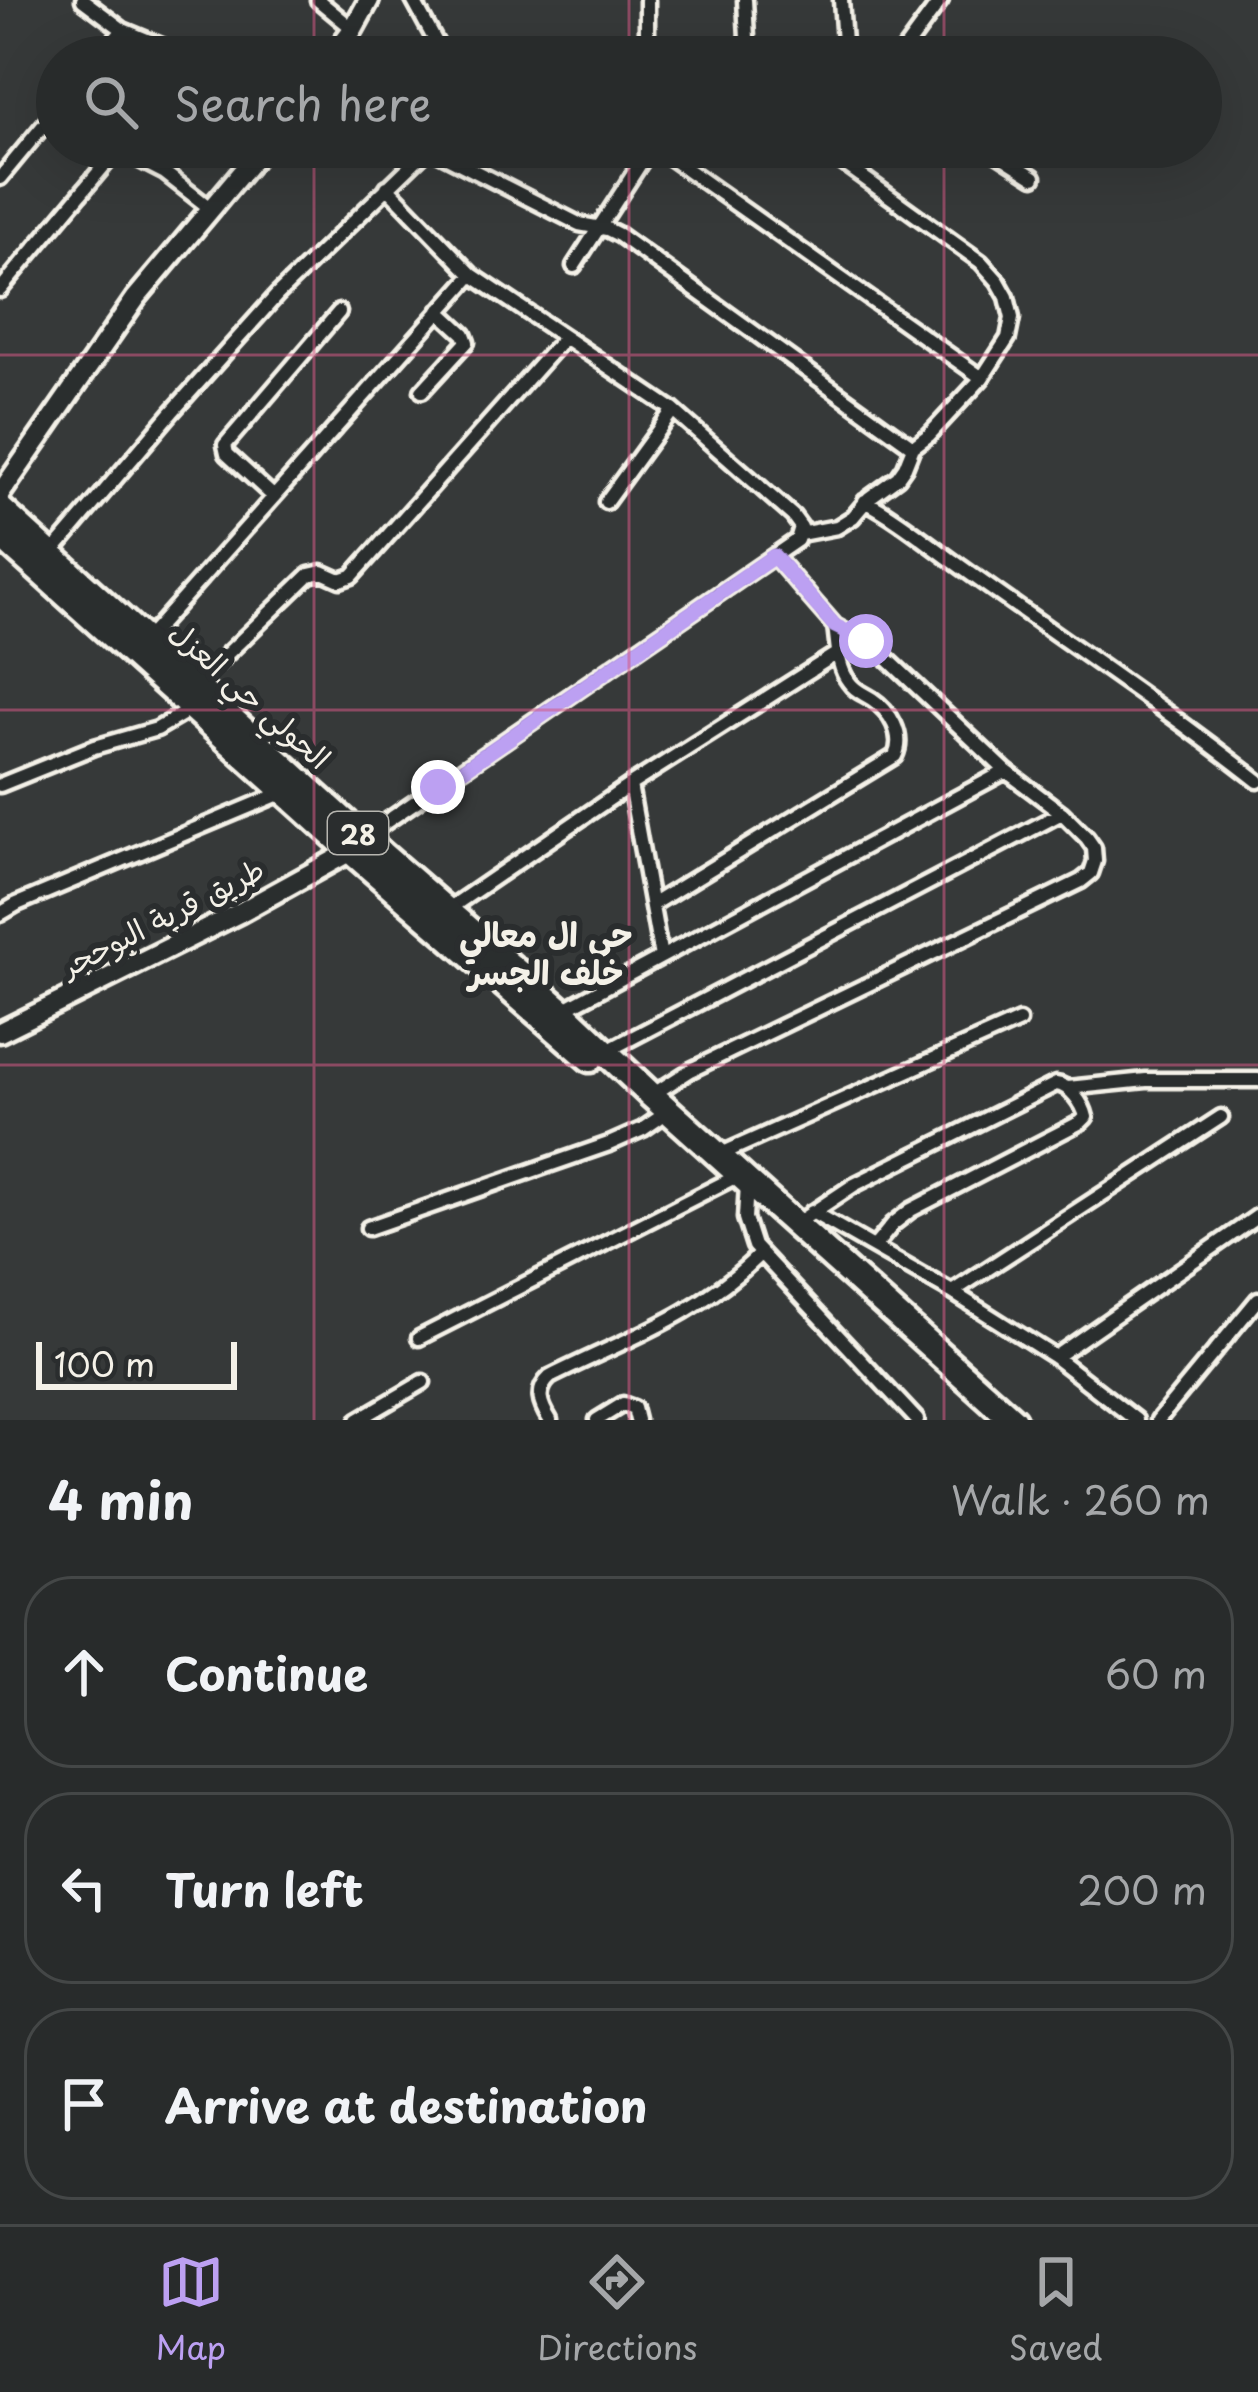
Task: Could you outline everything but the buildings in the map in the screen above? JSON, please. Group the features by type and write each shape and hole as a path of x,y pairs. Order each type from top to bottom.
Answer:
{"highway":[{"name":"الحولي حي العزل","path":"0,509 146,640 285,792 446,910 605,1051 655,1107"},
{"name":"الحولي حي العزل","path":"0,535 194,696 699,1149 718,1156"},
{"name":"28","path":"718,1156 743,1179 803,1218 1013,1420"}],"street":[{"path":"83,0 137,36"},
{"path":"318,0 353,29"},
{"path":"348,36 369,0"},
{"path":"413,0 433,36"},
{"path":"647,0 647,36"},
{"path":"745,0 747,36"},
{"path":"842,0 844,36"},
{"path":"914,36 941,0"},
{"path":"118,36 123,30"},
{"path":"0,178 36,134"},
{"path":"0,290 102,168"},
{"path":"155,168 211,209"},
{"path":"0,494 136,298 245,168"},
{"path":"51,554 226,350 407,168"},
{"path":"471,168 579,224 619,235 913,447"},
{"path":"574,266 639,168"},
{"path":"683,168 982,378"},
{"path":"800,534 837,527 902,473 913,447 982,378 1011,328 1010,304 981,262 850,168"},
{"path":"1020,168 1034,177"},
{"path":"357,844 797,540 801,527 673,410 472,275 387,187"},
{"path":"146,640 472,275"},
{"path":"422,391 467,342 440,311"},
{"path":"274,497 224,446 339,312"},
{"path":"0,784 109,741 157,729 309,575 322,572 340,580 352,576 563,339"},
{"path":"606,502 673,410"},
{"path":"865,501 900,520 1186,724 1258,781"},
{"path":"368,1228 643,1130 655,1107 691,1070 1090,872 1096,861 1094,848 1062,813 1006,771 877,649 835,626 774,556"},
{"path":"652,904 895,756 899,738 890,718 849,682 842,669 835,626"},
{"path":"446,910 839,652"},
{"path":"562,1011 1006,771"},
{"path":"630,785 661,957"},
{"path":"0,914 285,792"},
{"path":"605,1051 1062,813"},
{"name":"طريق قرية البوحجر","path":"0,1032 239,913 357,844"},
{"path":"718,1156 1018,1021"},
{"path":"1068,1088 1146,1080 1258,1080"},
{"path":"803,1218 854,1184 1052,1085 1068,1088 1086,1113 1084,1120 911,1210 874,1246"},
{"path":"952,1292 1221,1118"},
{"path":"419,1338 743,1179 747,1228 760,1254 916,1420"},
{"path":"1055,1357 1258,1216"},
{"path":"803,1218 874,1246 952,1292 1055,1357 1136,1420"},
{"path":"550,1420 540,1396 550,1377 683,1314 760,1254"},
{"path":"1158,1420 1258,1299"},
{"path":"358,1420 423,1382"},
{"path":"597,1420 623,1404 634,1408 637,1420"}],"district":[{"name":"حي ال معالي خلف الجسر","path":"546,952"}],"route":[{"path":"438,787 774,556 835,626 866,641"}]}
